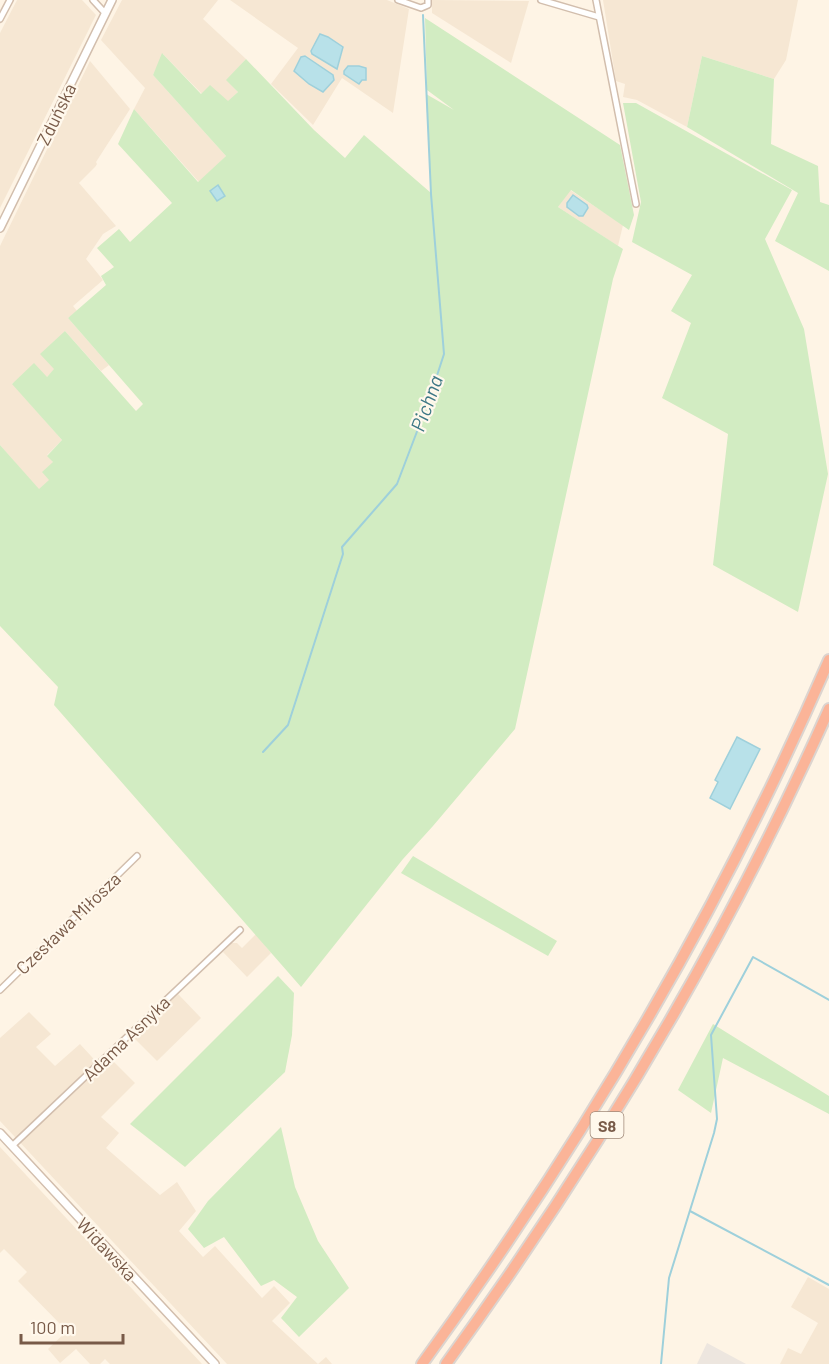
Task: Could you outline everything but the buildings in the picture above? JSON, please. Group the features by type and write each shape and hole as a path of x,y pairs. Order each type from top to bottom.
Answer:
{"highway":[{"name":"S8","path":"422,1364 498,1258 559,1165 668,984 749,832 829,660"},
{"name":"S8","path":"446,1364 575,1177 653,1049 750,874 829,709"}],"street":[{"path":"0,19 10,0"},
{"path":"93,0 105,13"},
{"name":"Zduńska","path":"0,228 112,0"},
{"path":"398,0 421,8 428,5 428,0"},
{"path":"540,0 599,17"},
{"path":"596,0 636,204"},
{"name":"Czesława Miłosza","path":"0,990 137,856"},
{"name":"Adama Asnyka","path":"12,1146 240,930"},
{"name":"Widawska","path":"0,1133 215,1364"}],"shaded area":[{"path":"17,0 82,0 96,15 0,208 0,33"},
{"path":"122,0 218,0 203,19 246,59 227,80 238,92 228,102 202,94 163,54 153,75 226,156 199,182 134,109 145,88 101,40"},
{"path":"230,0 387,0 409,9 393,113 342,78 313,125 271,84 298,48"},
{"path":"432,0 529,1 511,63 432,13"},
{"path":"603,0 798,0 786,60 774,79 702,56 687,127 637,100 623,97 625,84 616,81"},
{"path":"90,61 130,109 95,167 79,183 116,226 103,234 86,259 103,280 73,306 77,311 68,318 109,365 101,371 65,331 54,370 46,378 12,383 62,440 47,455 53,462 50,480 39,490 0,445 0,246"},
{"path":"570,190 623,225 618,246 558,207"},
{"path":"256,934 271,953 247,977 223,952 232,943 237,943 242,948"},
{"path":"178,994 201,1018 157,1061 133,1037"},
{"path":"29,1012 51,1034 36,1047 55,1066 80,1044 102,1068 111,1059 135,1083 101,1117 119,1133 106,1148 160,1195 177,1182 196,1211 179,1231 203,1257 215,1246 262,1298 274,1286 290,1303 272,1321 318,1364 227,1364 0,1121 0,1038"},
{"path":"0,1147 202,1364 110,1364 105,1359 100,1364 90,1364 76,1349 60,1363 48,1349 67,1331 18,1281 27,1272 4,1249 0,1253"},
{"path":"808,1277 829,1289 829,1364 780,1364 788,1348 801,1354 818,1323 791,1307"},
{"path":"707,1343 746,1364 697,1364"},
{"path":"326,1357 332,1364 318,1364"}],"green space":[{"path":"425,18 620,145 634,215 629,230 571,190 558,207 623,249 613,279 515,729 403,859 301,987 54,705 58,687 0,626 0,445 39,489 49,480 42,472 53,462 47,456 62,440 12,384 34,363 47,377 54,369 40,354 65,331 136,411 143,404 68,318 106,285 101,276 114,267 97,248 119,229 130,242 172,203 118,144 134,109 198,182 226,156 153,75 162,53 201,94 210,85 228,101 238,92 226,80 246,59 314,130 345,158 364,135 431,193 426,94 454,110 427,90"},
{"path":"702,56 774,79 771,144 818,166 820,202 829,205 829,271 775,241 798,193 687,127"},
{"path":"623,103 636,103 792,190 765,239 804,329 828,474 798,612 713,565 728,434 662,398 691,323 671,311 692,275 632,242 641,202"},
{"path":"413,856 557,941 548,956 401,873"},
{"path":"278,976 294,993 292,1035 285,1072 185,1167 130,1124"},
{"path":"713,1024 829,1096 829,1114 723,1058 711,1113 678,1090"},
{"path":"281,1127 295,1187 318,1241 349,1288 299,1337 281,1318 297,1297 274,1280 261,1286 224,1237 204,1248 188,1229 208,1201"}],"water":[{"path":"320,34 343,47 337,69 312,54 311,51"},
{"path":"305,56 333,75 334,80 323,92 294,71 301,57"},
{"path":"348,66 366,68 366,80 362,80 359,84 344,74"},
{"path":"218,185 225,196 217,201 210,191"},
{"path":"573,195 587,205 588,208 583,216 579,216 567,207"},
{"path":"737,737 760,749 730,809 710,798 718,782 715,780"}],"waterway":[{"name":"Pichna","path":"263,752 288,725 343,554 342,547 397,484 444,354 431,194 423,15"},
{"path":"661,1364 669,1278 717,1119 711,1035 753,957 829,1000"},
{"path":"690,1211 829,1285"}]}
